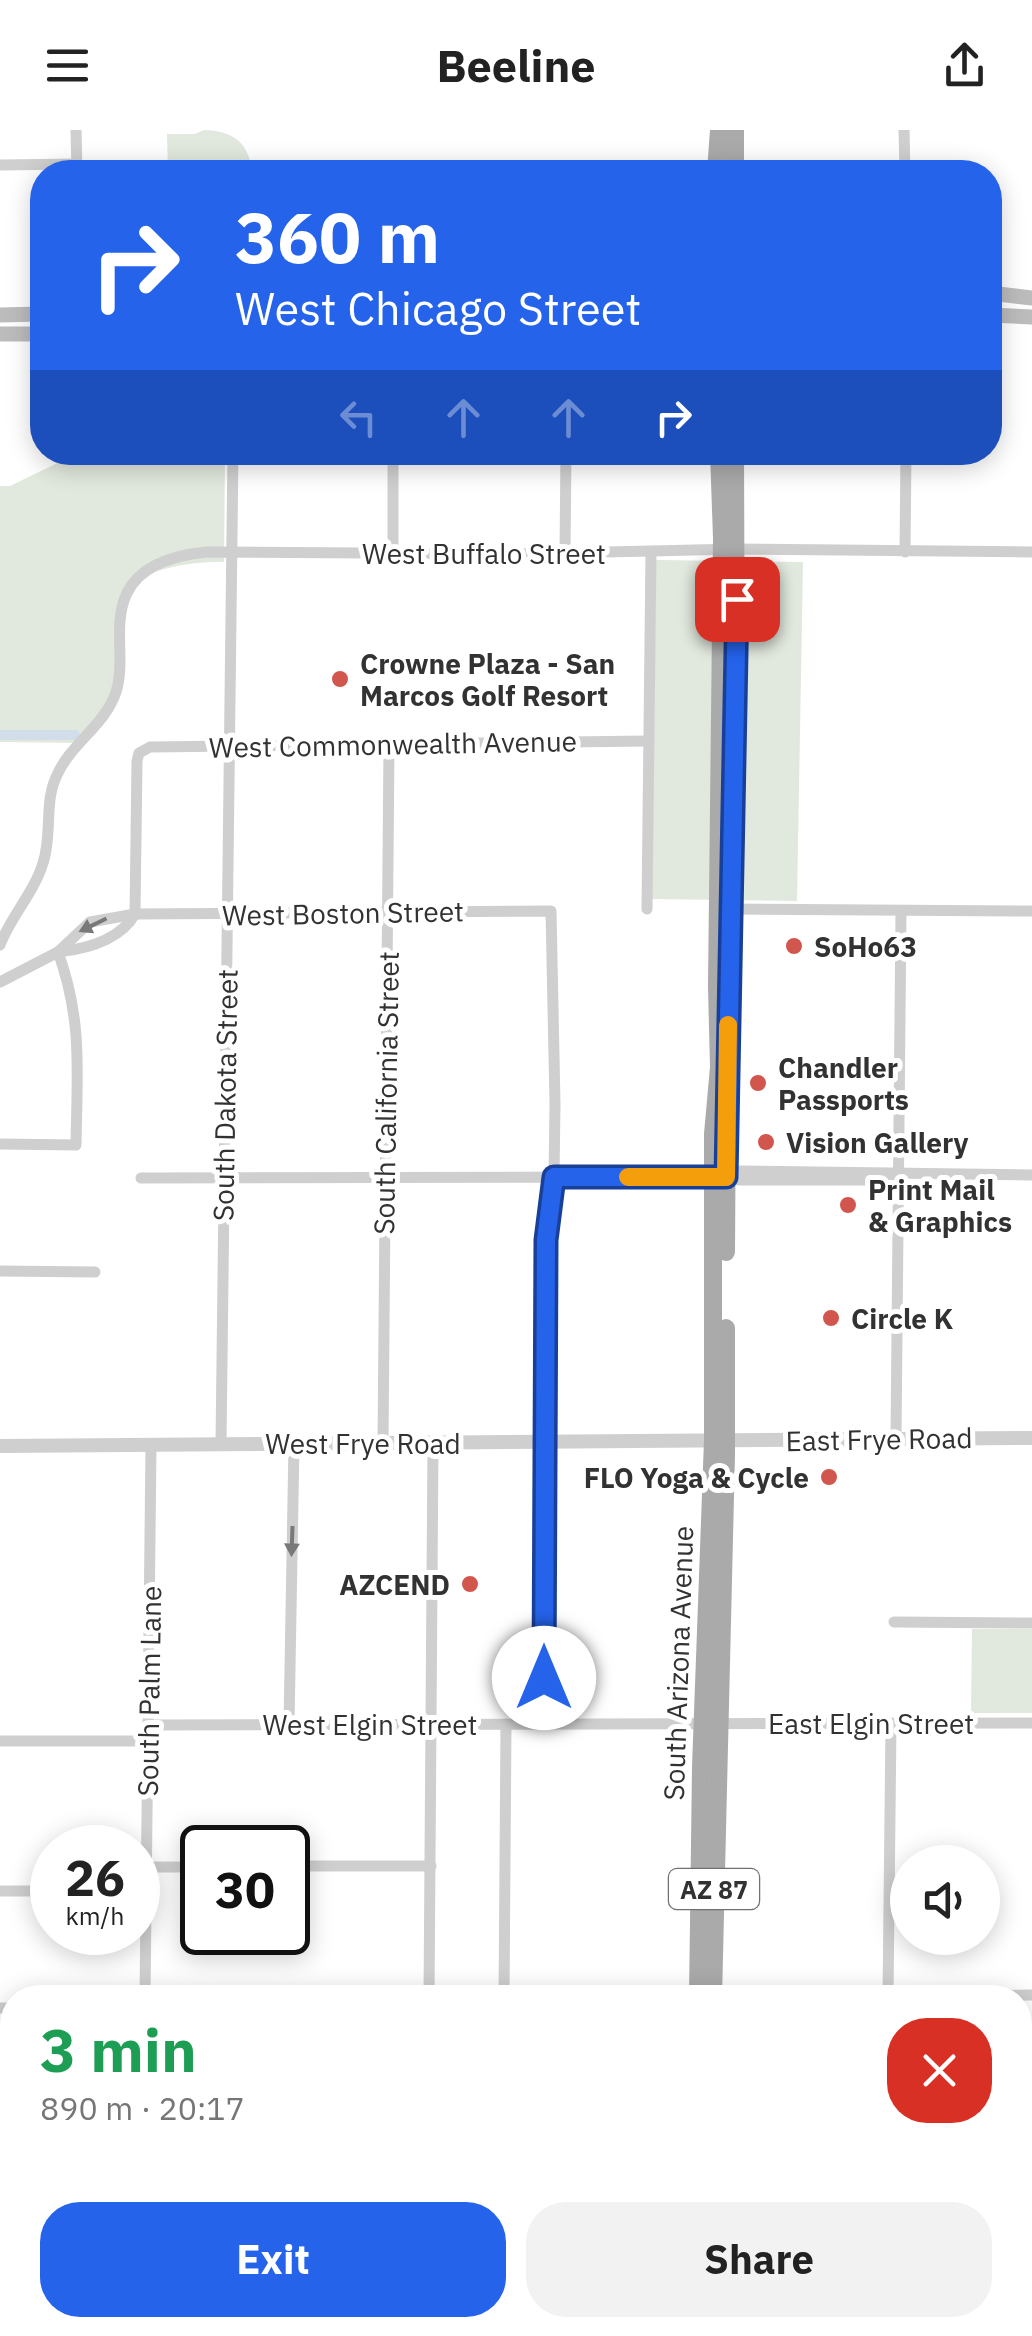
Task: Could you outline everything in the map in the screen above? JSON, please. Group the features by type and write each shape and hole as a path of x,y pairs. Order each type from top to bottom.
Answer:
{"main road":[{"path":"717,160 719,130"},
{"path":"735,160 736,130"},
{"path":"1002,295 1032,298"},
{"path":"0,315 30,314"},
{"path":"1002,316 1032,317"},
{"path":"0,334 30,334"},
{"name":"AZ 87","path":"720,465 730,550"},
{"name":"AZ 87","path":"730,550 734,465"},
{"name":"South Arizona Avenue","path":"699,1985 720,1440 720,1177 714,1117 725,909 730,550"},
{"name":"South Arizona Avenue","path":"710,1723 713,1985"}],"street":[{"path":"76,130 77,160"},
{"path":"904,130 904,160"},
{"path":"0,165 30,166"},
{"name":"South Dakota Street","path":"220,1444 233,465"},
{"path":"393,465 393,553"},
{"path":"565,552 566,465"},
{"path":"905,552 906,465"},
{"name":"West Buffalo Street","path":"0,945 44,863 49,795 57,774 69,753 104,715 116,691 127,592 150,569 170,559 206,552 1032,552"},
{"path":"647,909 651,552"},
{"name":"West Commonwealth Avenue","path":"135,914 139,753 150,747 648,741"},
{"name":"South California Street","path":"383,1443 389,744"},
{"path":"725,909 1032,911"},
{"name":"West Boston Street","path":"0,982 58,952 90,922 135,914 550,911 554,1177"},
{"path":"896,1438 900,911"},
{"name":"West Boston Street","path":"58,952 78,950 110,938 128,926 135,914"},
{"path":"0,1144 76,1145 77,1023 58,952"},
{"path":"140,1178 885,1180 899,1175 1032,1175"},
{"path":"544,1723 546,1240 554,1177"},
{"path":"0,1270 95,1272"},
{"name":"East Frye Road","path":"720,1440 1032,1438"},
{"name":"West Frye Road","path":"0,1446 720,1440"},
{"path":"429,1985 433,1442"},
{"path":"289,1725 294,1444"},
{"name":"South Palm Lane","path":"147,1825 151,1445"},
{"path":"894,1622 1032,1623"},
{"name":"West Elgin Street","path":"149,1726 710,1723"},
{"name":"East Elgin Street","path":"710,1723 1032,1723"},
{"path":"888,1985 892,1723"},
{"path":"504,1985 506,1724"},
{"path":"0,1741 148,1741"},
{"path":"310,1866 431,1866"},
{"path":"0,1891 30,1891"},
{"name":"South Palm Lane","path":"145,1955 145,1985"}],"shaded area":[{"path":"204,130 231,136 243,146 249,160 168,160 167,134 195,134"},
{"path":"53,465 225,465 224,562 181,565 138,578 123,607 116,691 81,743 0,742 0,486 10,486"},
{"path":"656,560 803,562 797,901 652,899"},
{"path":"972,1629 1032,1629 1032,1713 971,1713"}],"waterway":[{"path":"0,735 75,735"}],"slow traffic":[{"path":"628,1177 726,1177 728,1025"}],"place":[{"name":"Crowne Plaza - San Marcos Golf Resort","path":"340,679"},
{"name":"SoHo63","path":"794,946"},
{"name":"Chandler Passports","path":"758,1083"},
{"name":"Vision Gallery","path":"766,1142"},
{"name":"Print Mail & Graphics","path":"848,1205"},
{"name":"Circle K","path":"831,1318"},
{"name":"FLO Yoga & Cycle","path":"829,1477"},
{"name":"AZCEND","path":"470,1584"}],"route":[{"path":"544,1678 546,1240 554,1177 726,1177 737,599"}]}
